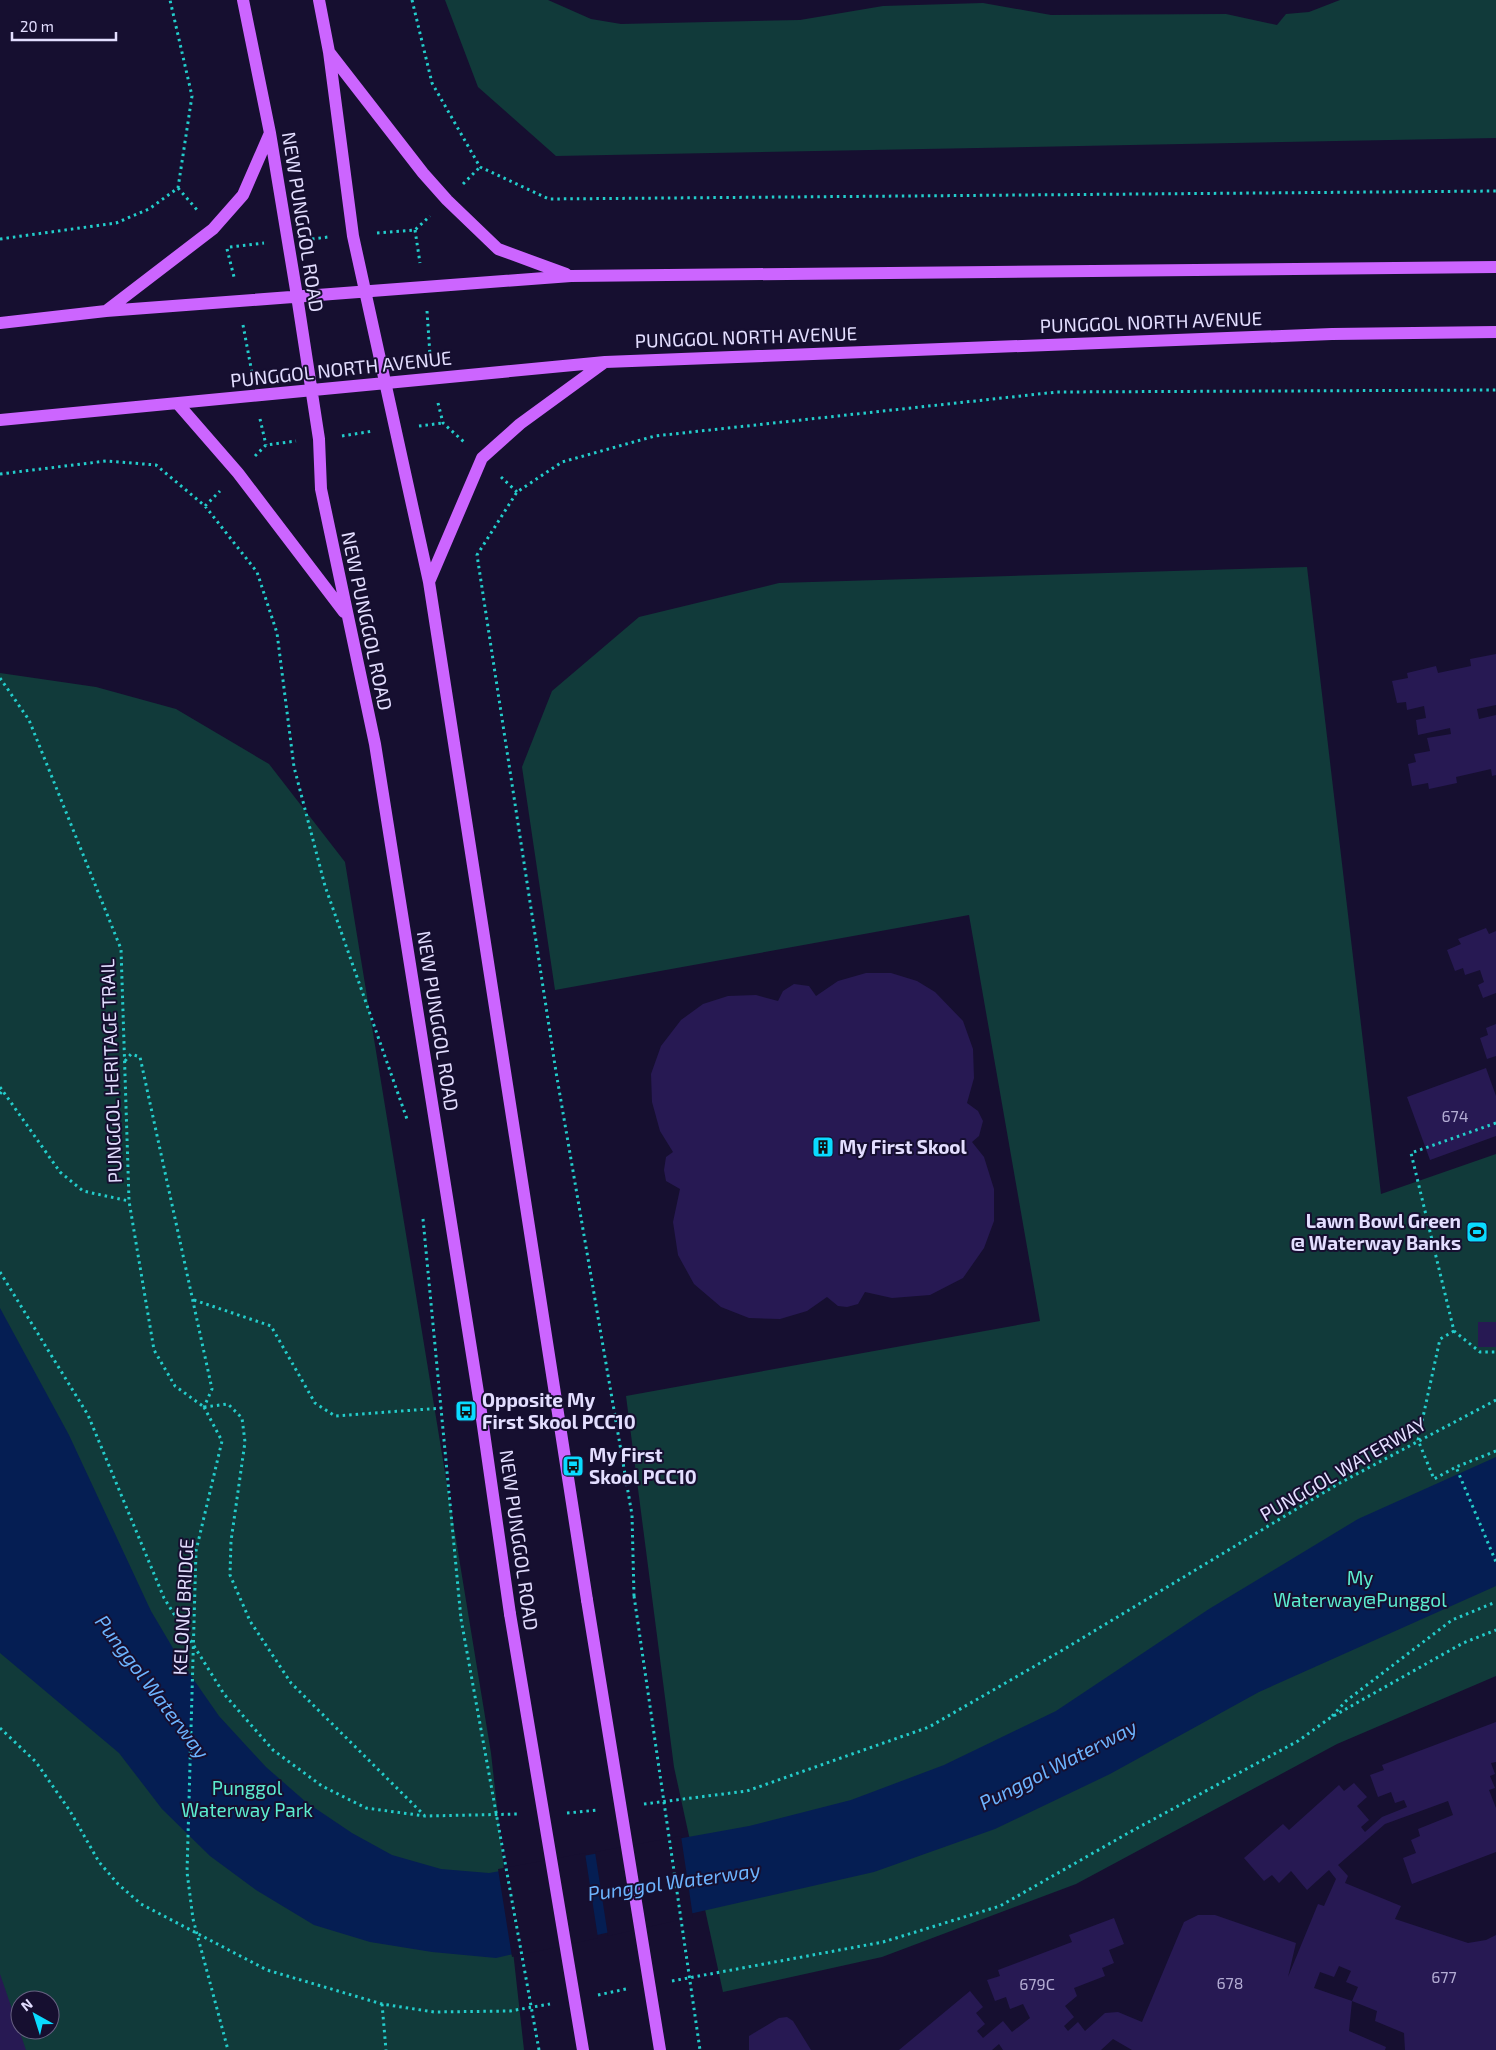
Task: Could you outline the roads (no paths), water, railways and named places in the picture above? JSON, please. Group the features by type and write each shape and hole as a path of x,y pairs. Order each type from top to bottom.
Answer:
{"main road":[{"name":"NEW PUNGGOL ROAD","path":"243,0 270,133 297,296 319,439 321,489 345,614 378,764 478,1395 510,1614 583,2050"},
{"path":"319,0 329,52 353,236 429,582 587,1600 660,2050"},
{"path":"329,52 423,173 447,200 498,249 571,276"},
{"path":"106,311 213,229 243,195 270,133"},
{"path":"0,323 106,311 239,300 571,276 1496,267"},
{"name":"PUNGGOL NORTH AVENUE","path":"0,420 256,397 605,362 1332,334 1496,332"},
{"path":"429,582 482,458 520,424 605,362"},
{"path":"178,404 238,473 345,614"}],"water":[{"name":"Punggol Waterway","path":"0,1308 69,1435 151,1611 180,1660 219,1716 266,1767 306,1802 352,1833 392,1855 441,1869 489,1873 749,1826 851,1800 944,1765 1056,1711 1209,1609 1358,1519 1496,1457 1496,1586 1259,1692 1110,1774 995,1829 874,1872 496,1958 432,1952 370,1942 314,1925 256,1890 210,1856 162,1809 119,1753 0,1653"}],"place":[{"name":"My First Skool","path":"823,1147"},
{"name":"Lawn Bowl Green @ Waterway Banks","path":"1477,1232"},
{"name":"Opposite My First Skool PCC10","path":"466,1411"},
{"name":"My First Skool PCC10","path":"573,1466"}],"park label":[{"name":"My Waterway@Punggol","path":"1360,1589"},
{"name":"Punggol Waterway Park","path":"247,1799"}]}
